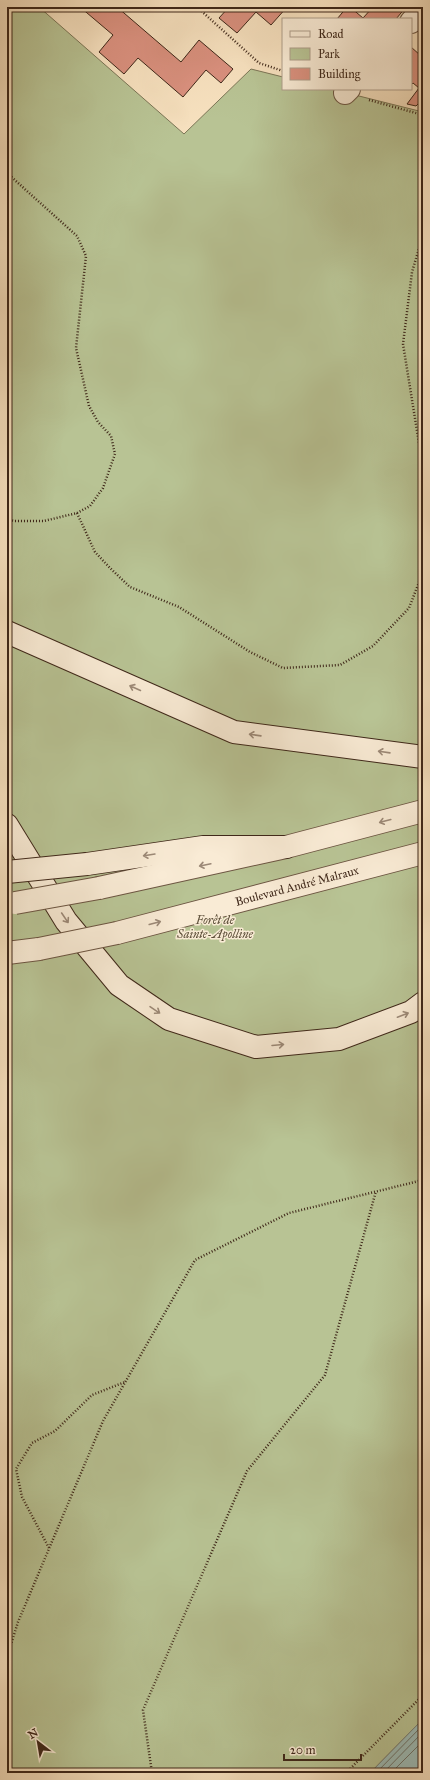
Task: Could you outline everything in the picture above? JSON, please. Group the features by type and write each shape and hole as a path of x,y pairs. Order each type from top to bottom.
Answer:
{"main road":[{"path":"412,21 423,9"},
{"path":"7,632 234,732 423,757"},
{"path":"11,903 99,888 286,847 423,811"},
{"path":"7,826 66,921 119,985 169,1019 256,1047 339,1039 411,1012 423,1003"},
{"path":"7,872 87,864 202,847 286,847"},
{"name":"Boulevard André Malraux","path":"7,953 39,949 117,932 423,853"}],"path":[{"path":"197,7 259,63 282,71"},
{"path":"347,91 423,115"},
{"path":"7,173 77,236 86,256 76,348 89,406 98,422 111,436 115,454 103,488 90,506 77,513 44,520 14,521 7,519"},
{"path":"423,234 412,272 403,344 423,468"},
{"path":"77,513 95,552 130,587 179,607 250,652 283,668 340,665 373,646 409,608 423,572"},
{"path":"7,1657 18,1622 103,1421 195,1260 289,1213 423,1180"},
{"path":"152,1773 143,1710 248,1471 325,1375 376,1191"},
{"path":"49,1548 22,1497 16,1469 32,1443 55,1431 92,1395 125,1382"},
{"path":"346,1773 423,1695"}],"green space":[{"name":"Forêt de Sainte-Apolline","path":"7,7 39,7 184,134 251,69 282,77 282,90 335,90 423,112 423,1719 370,1773 7,1773"}],"water":[{"path":"423,1719 423,1773 370,1773"}],"building":[{"path":"80,7 117,7 181,62 199,40 233,69 221,83 206,70 183,97 138,58 124,74 99,52 113,35"},
{"path":"229,7 287,7 271,25 256,12 237,33 219,18"},
{"path":"347,7 350,7 363,18 338,18"},
{"path":"373,7 406,7 397,18 363,18"},
{"path":"412,48 420,55 423,51 423,99 416,106 407,104 419,88 413,83 412,84"}]}
